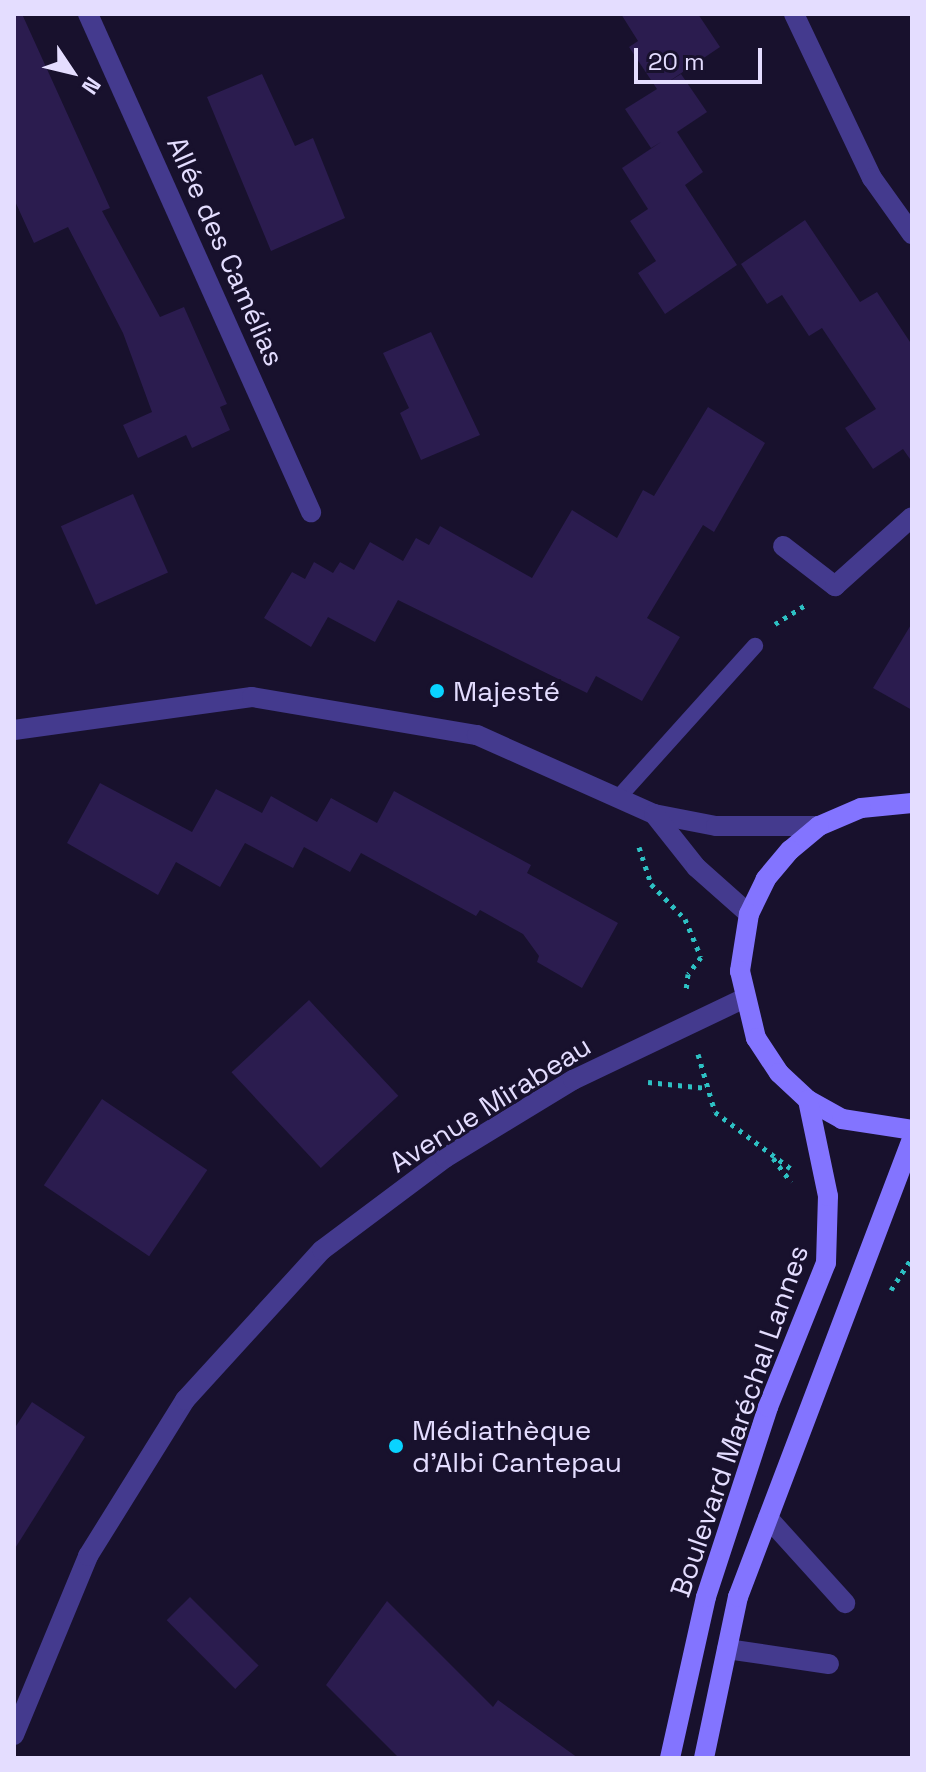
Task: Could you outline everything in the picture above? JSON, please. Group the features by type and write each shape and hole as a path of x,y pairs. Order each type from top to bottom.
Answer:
{"main road":[{"path":"912,803 861,808 819,826 790,850 766,879 749,914 740,971 743,999 756,1038 771,1061 808,1100 842,1119 912,1130"},
{"name":"Boulevard Maréchal Lannes","path":"670,1758 706,1597 768,1407 826,1263 828,1196 808,1100"},
{"name":"Boulevard Maréchal Lannes","path":"704,1758 738,1597 912,1139"}],"street":[{"name":"Allée des Camélias","path":"88,14 311,512"},
{"path":"794,14 872,178 912,234"},
{"path":"783,546 835,586 912,517"},
{"path":"14,730 252,697 477,735 654,814 716,826 819,826"},
{"path":"654,814 696,867 749,914"},
{"name":"Avenue Mirabeau","path":"14,1735 88,1556 185,1400 322,1250 445,1158 573,1080 743,999"},
{"path":"768,1518 845,1603"},
{"path":"727,1649 829,1664"}],"lane":[{"path":"618,798 755,646"}],"path":[{"path":"755,646 774,624 835,586"}],"building":[{"path":"14,14 22,14 110,208 102,211 160,317 184,307 227,404 220,407 230,430 192,448 186,435 138,458 123,425 152,412 123,333 68,227 34,243 14,199"},
{"path":"621,14 698,14 720,47 665,84 681,74 707,112 677,132 703,172 685,185 737,265 665,314 638,273 656,261 630,221 648,209 622,168 661,142 651,148 625,109 657,89 629,47 638,41"},
{"path":"262,74 295,146 313,138 345,218 271,251 207,97"},
{"path":"805,220 860,302 877,292 912,345 912,462 903,449 873,469 845,428 876,409 822,328 809,336 782,295 767,304 741,264"},
{"path":"431,332 480,435 421,460 400,413 409,408 383,353"},
{"path":"708,407 765,443 714,532 703,525 647,618 680,637 642,701 596,676 587,693 398,600 375,642 328,617 311,647 264,618 292,572 305,579 314,562 333,573 340,562 354,570 370,542 403,561 416,538 429,545 440,526 532,578 572,510 617,538 643,490 654,496"},
{"path":"133,494 168,573 96,605 61,526"},
{"path":"912,623 912,710 873,688"},
{"path":"100,783 192,832 216,789 262,813 271,796 317,822 331,798 377,823 394,791 531,865 527,873 618,923 582,988 537,962 539,956 523,934 480,910 476,916 361,853 350,872 304,847 293,868 245,843 220,887 176,862 158,895 67,843"},
{"path":"309,1000 398,1096 321,1168 231,1072"},
{"path":"102,1099 207,1170 149,1256 44,1185"},
{"path":"32,1402 85,1437 14,1550 14,1429"},
{"path":"190,1597 259,1666 235,1689 167,1620"},
{"path":"387,1601 493,1707 498,1700 578,1758 399,1758 326,1685"}],"place":[{"name":"Majesté","path":"437,691"},
{"name":"Médiathèque d'Albi Cantepau","path":"396,1446"}]}
